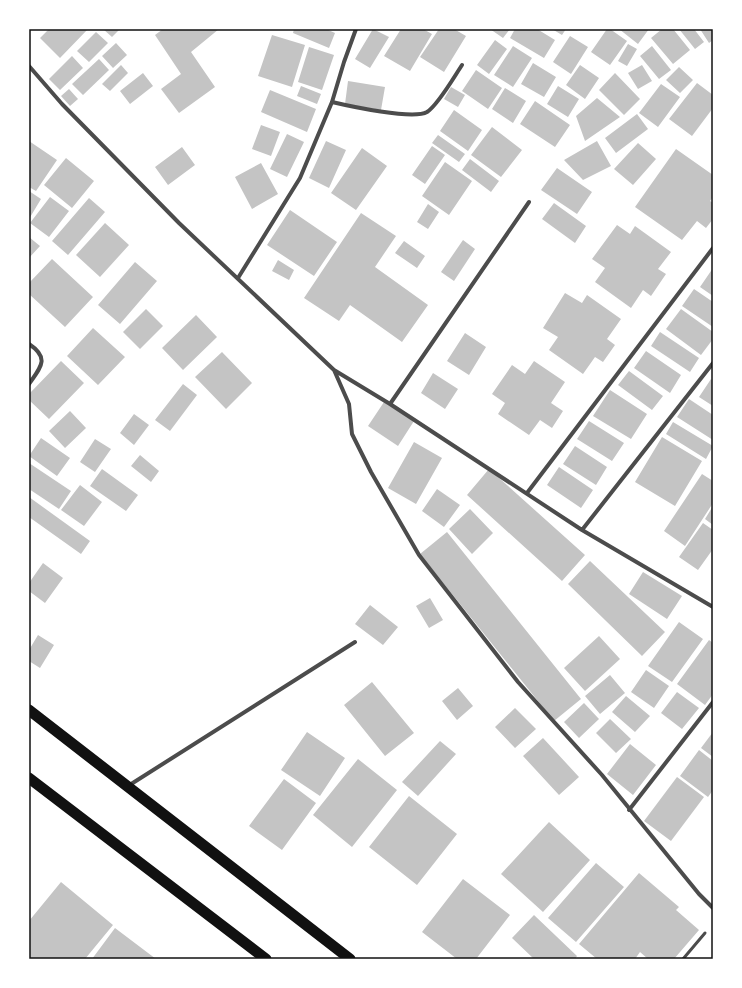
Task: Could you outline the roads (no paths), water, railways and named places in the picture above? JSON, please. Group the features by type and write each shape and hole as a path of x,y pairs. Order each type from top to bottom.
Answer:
{"highway":[{"path":"29,710 350,959"},
{"path":"29,778 266,959"}],"street":[{"path":"238,278 300,178 332,102 356,29"},
{"path":"332,102 353,107 389,112 418,114 426,112 436,104 462,65"},
{"path":"29,66 62,104 180,224 334,370 390,404 582,530 713,607"},
{"path":"390,404 529,202"},
{"path":"527,493 713,248"},
{"path":"29,344 38,350 42,358 42,364 29,384"},
{"path":"582,530 713,363"},
{"path":"334,370 348,404 352,434 371,472 420,555 518,682 602,775 699,894 713,908"},
{"path":"128,787 355,642"},
{"path":"629,810 713,702"}],"lane":[{"path":"683,959 705,933"}]}
